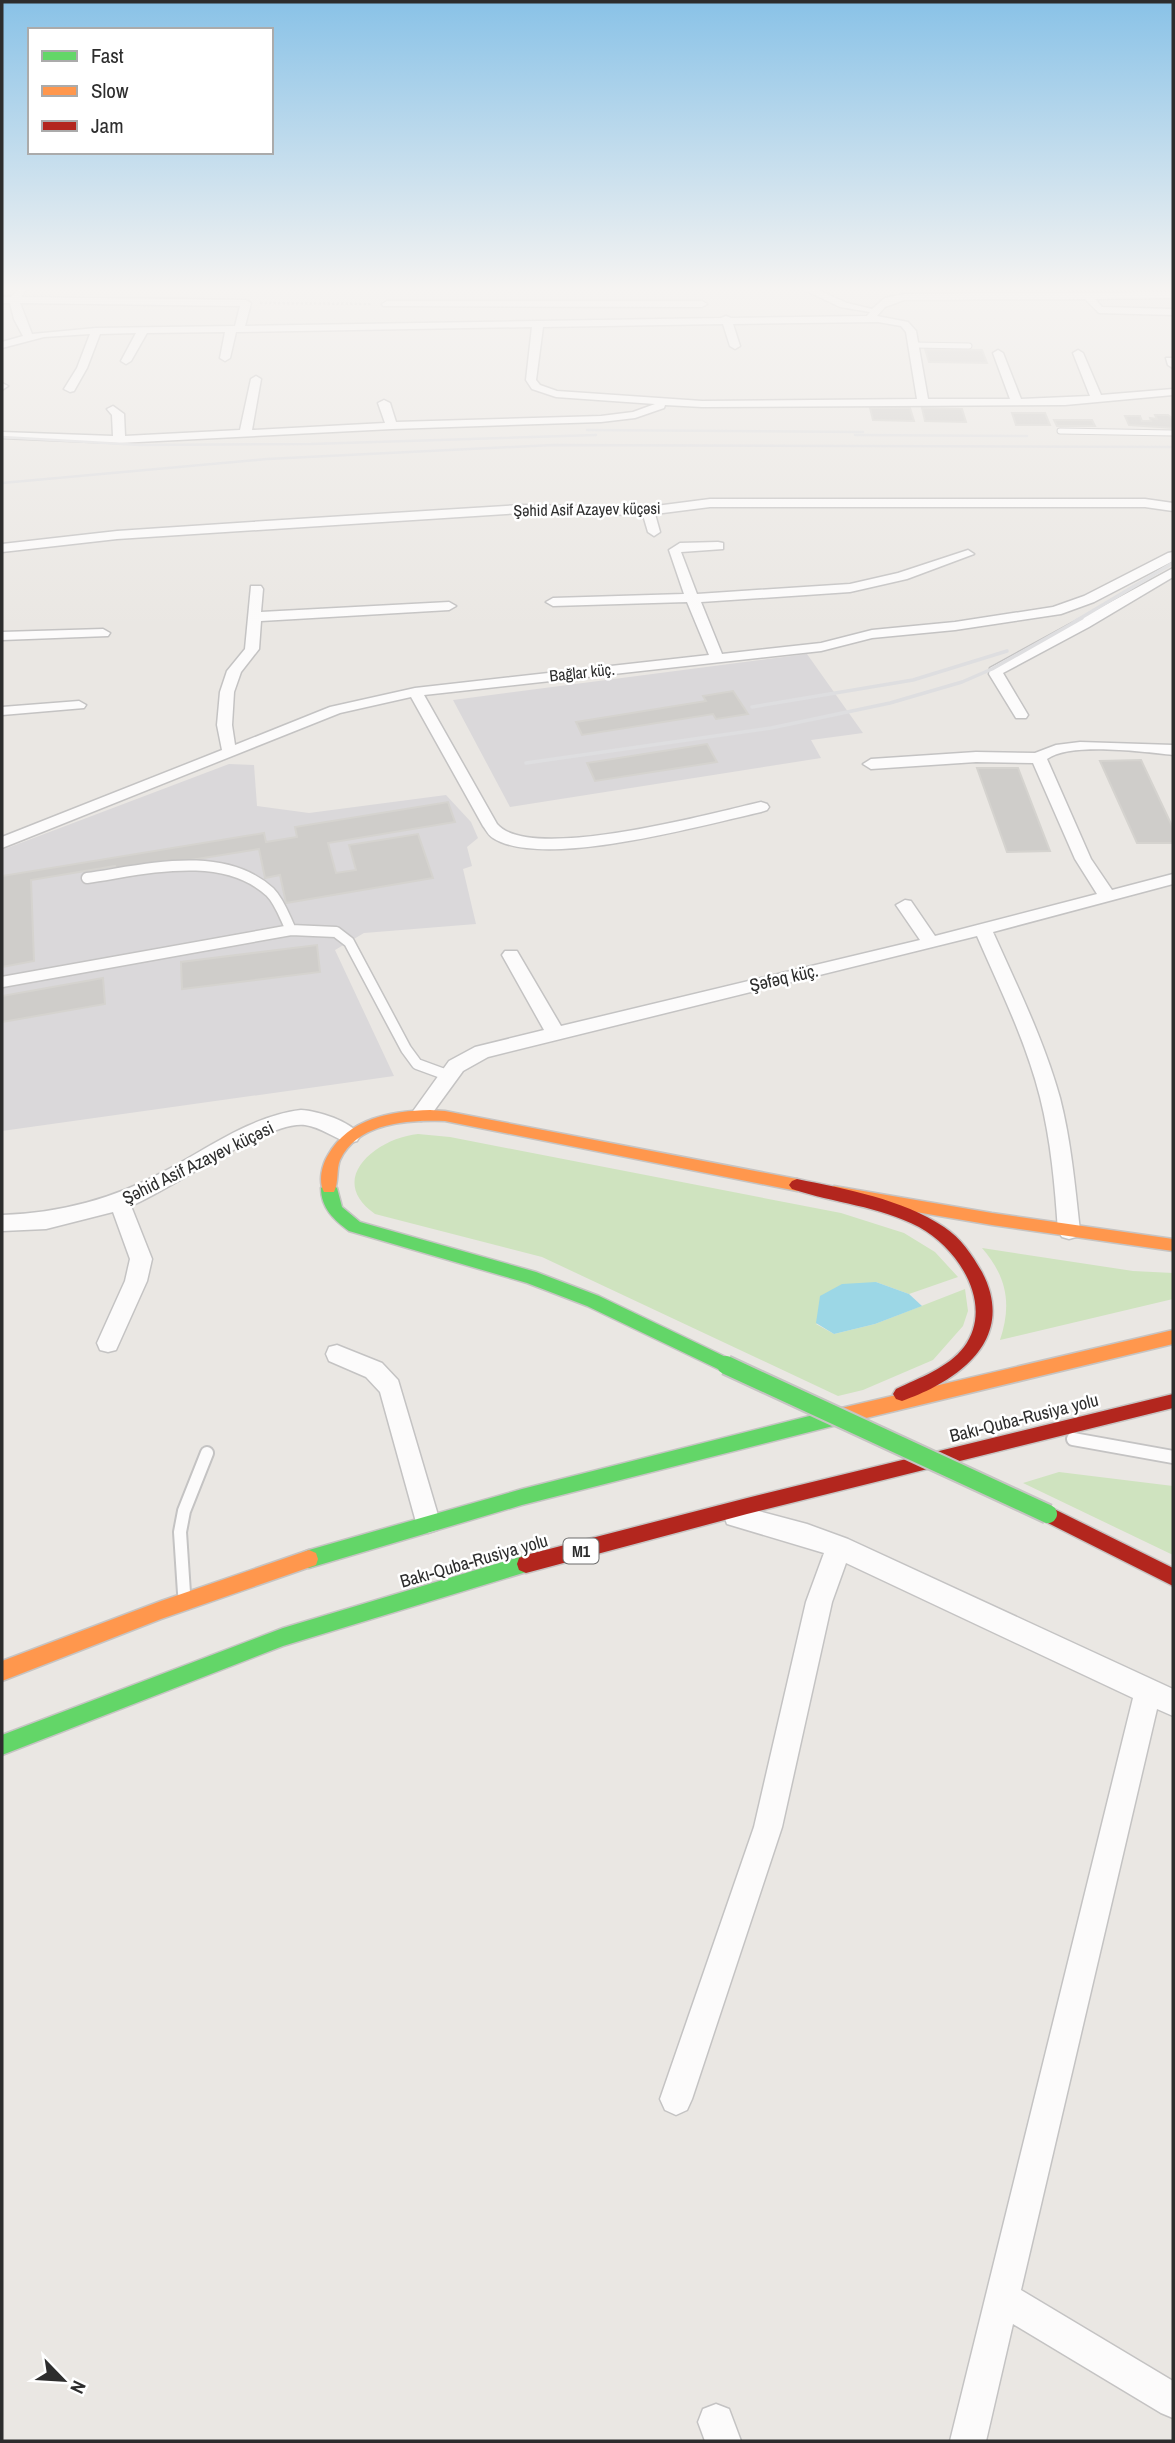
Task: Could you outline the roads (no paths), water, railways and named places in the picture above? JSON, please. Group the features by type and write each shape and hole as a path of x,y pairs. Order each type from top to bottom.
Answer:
{"main road":[{"path":"1173,1245 1069,1231 834,1192 476,1120 421,1114 374,1124 350,1136 331,1162 328,1177 328,1195 336,1214 355,1227 489,1264 593,1301 1048,1514 1173,1577"},
{"path":"834,1192 926,1224 956,1247 975,1272 985,1306 980,1335 969,1354 937,1377 868,1410"},
{"path":"2,1671 184,1600 428,1522 709,1448 1173,1337"},
{"name":"Bakı-Quba-Rusiya yolu","path":"2,1745 192,1669 324,1624 720,1512 1173,1401"}],"street":[{"path":"245,434 252,400"},
{"path":"637,400 1105,400"},
{"path":"2,435 119,440 392,426 601,419 642,413 664,402"},
{"path":"384,403 392,426"},
{"path":"113,408 118,414 119,440"},
{"path":"2,443 26,437"},
{"name":"Şəhid Asif Azayev küçəsi","path":"2,548 130,534 507,510 648,511 710,503 1145,503 1173,506"},
{"path":"648,511 654,532"},
{"path":"717,658 675,556 675,550 680,547 718,546"},
{"path":"553,602 692,598 850,588 902,576 968,554"},
{"name":"Bağlar küç.","path":"2,843 335,710 415,692 821,647 872,634 956,626 1056,611 1089,599 1173,556"},
{"path":"1021,715 1011,695 996,677 995,671 1084,624 1173,572"},
{"path":"230,752 223,733 231,677 248,658 252,649 256,589"},
{"path":"254,617 449,606"},
{"path":"2,636 103,633"},
{"path":"415,692 496,834 508,841 527,845 613,838 761,807"},
{"path":"2,711 79,705"},
{"path":"1038,758 1052,748 1173,750"},
{"path":"871,764 976,757 1038,758"},
{"path":"1038,758 1083,859 1107,896"},
{"name":"Şəfəq küç.","path":"421,1114 447,1075 456,1066 482,1052 931,943 1173,879"},
{"path":"905,905 931,943"},
{"path":"984,929 1019,1010 1049,1096 1063,1161 1069,1231"},
{"path":"511,955 555,1033"},
{"name":"Şəhid Asif Azayev küçəsi","path":"2,1223 25,1224 66,1217 119,1202 169,1179 243,1137 300,1117 314,1119 350,1136"},
{"path":"108,1343 136,1281 141,1259 119,1202"},
{"path":"337,1354 374,1370 390,1387 428,1522"},
{"path":"720,1512 807,1535 839,1547 1161,1697 1001,2297 968,2441"},
{"path":"676,2099 768,1827 819,1602 839,1547"},
{"path":"1001,2297 1173,2401"}],"lane":[{"path":"1060,431 1173,433"},
{"path":"87,878 177,867 233,870 251,878 272,894 291,930"},
{"path":"2,982 291,930 336,932 349,942 406,1049 417,1064 447,1075"},
{"path":"1043,1434 1173,1457"},
{"path":"184,1600 180,1532 184,1511 207,1453"}],"water":[{"path":"876,1282 909,1294 922,1306 875,1324 834,1334 816,1323 820,1296 842,1284"}],"railway":[{"path":"587,430 863,432"},
{"path":"2,437 140,445 311,444 596,435"},
{"path":"855,435 1027,436"},
{"path":"2,483 267,459 553,445 1173,447"},
{"path":"1074,622 1173,563"},
{"path":"526,763 771,728 890,703 962,682 992,669 1082,618"},
{"path":"752,707 913,680 1007,651"}]}
